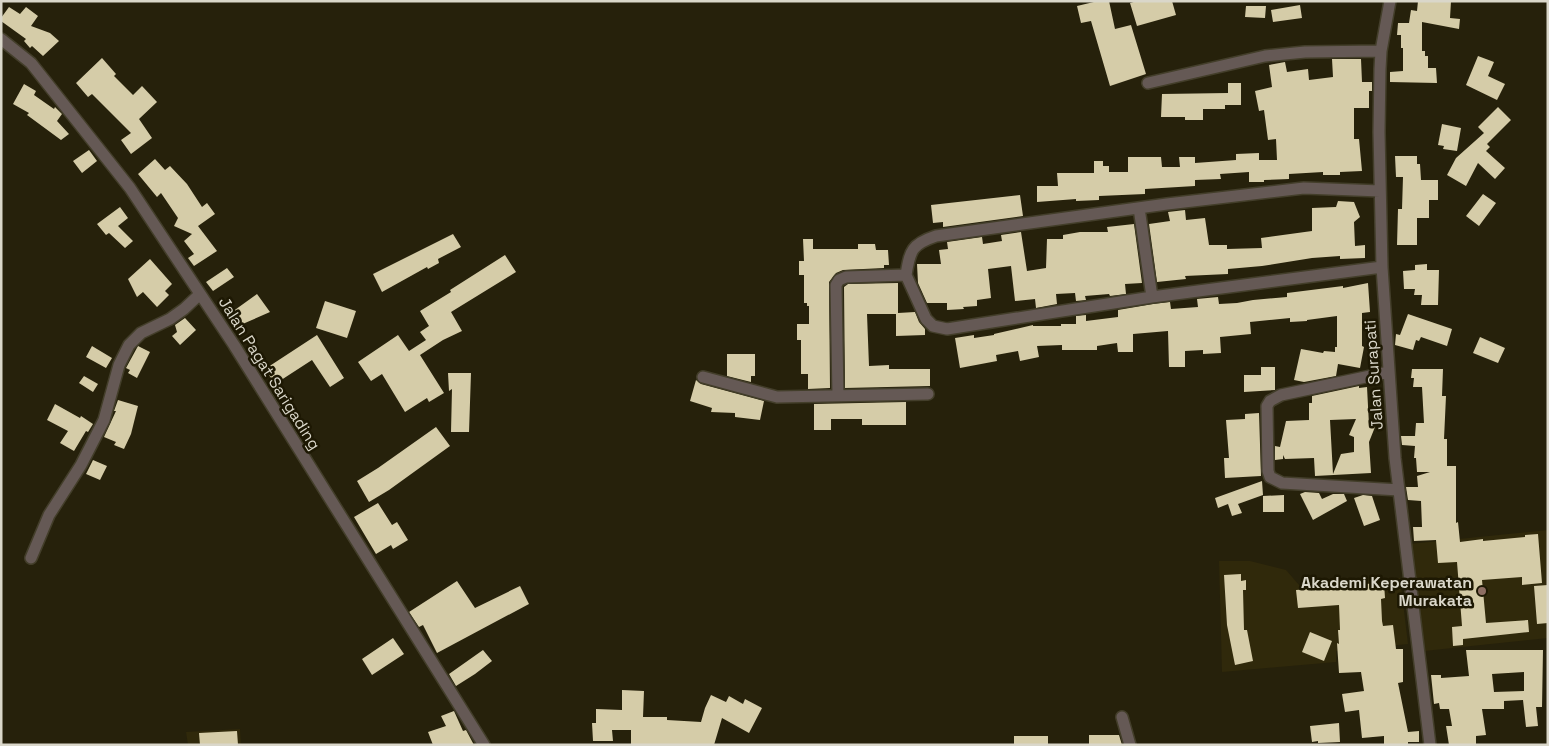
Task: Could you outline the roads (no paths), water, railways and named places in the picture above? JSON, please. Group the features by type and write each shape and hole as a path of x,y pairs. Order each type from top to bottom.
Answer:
{"street":[{"name":"Jalan Surapati","path":"1390,1 1381,51 1379,132 1382,267 1399,490 1430,745"},
{"name":"Jalan Pagat Sarigading","path":"1,39 32,63 124,180 239,354 484,745"},
{"path":"1148,83 1265,56 1305,52 1381,51"},
{"path":"1380,191 1304,188 1139,208 936,236 922,241 914,247 909,257 906,274 926,319 933,326 947,329 1152,297 1382,267"},
{"path":"1139,208 1152,297"},
{"path":"838,396 836,285 839,280 846,277 906,274"},
{"path":"31,558 49,515 81,465 104,420 120,364 129,345 141,333 184,310 200,294"},
{"path":"1389,372 1281,395 1270,401 1267,406 1268,471 1270,478 1282,483 1399,490"},
{"path":"703,377 777,397 928,394"},
{"path":"1122,717 1130,745"}],"place":[{"name":"Akademi Keperawatan Murakata","path":"1482,591"}]}
